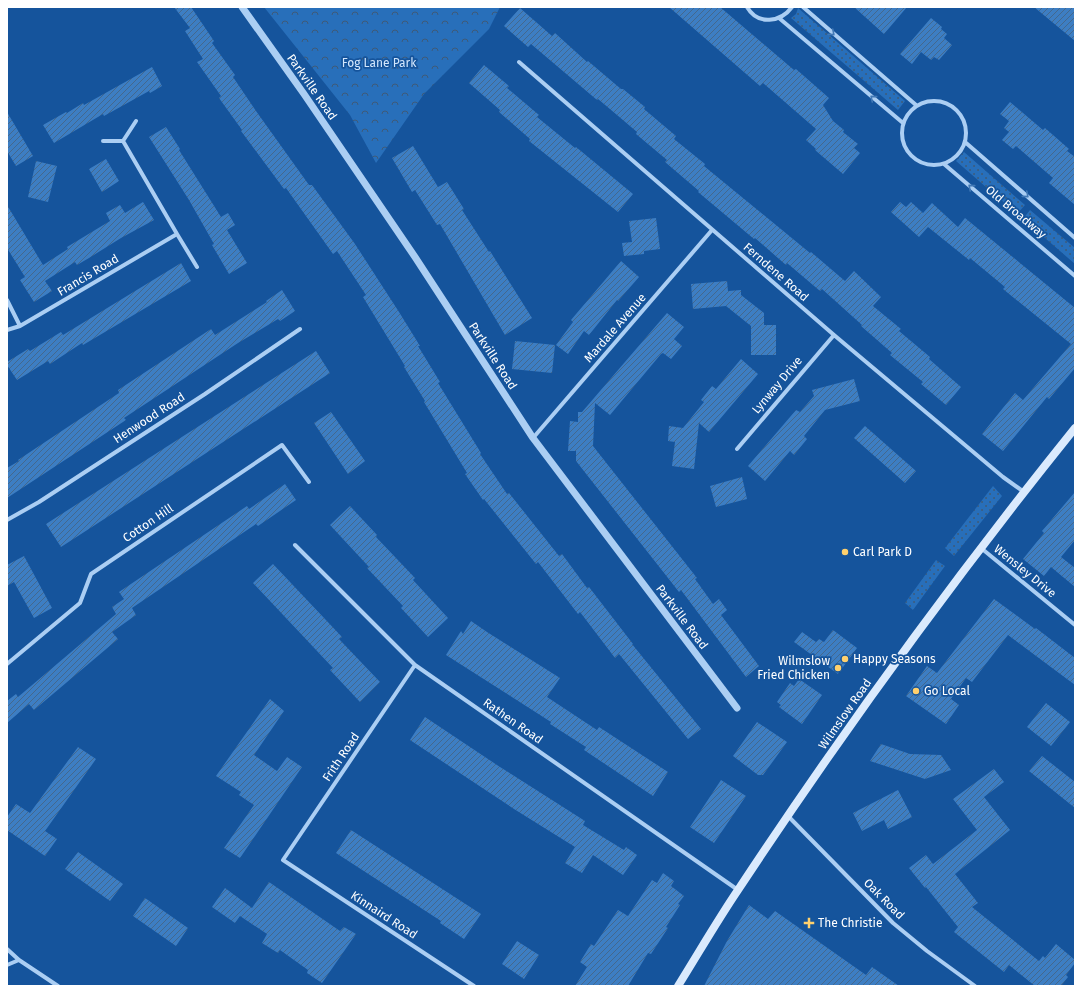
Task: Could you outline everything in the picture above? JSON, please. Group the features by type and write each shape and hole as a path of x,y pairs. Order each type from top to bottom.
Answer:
{"main road":[{"name":"Wilmslow Road","path":"678,986 738,890 894,665 1024,492 1075,428"}],"street":[{"name":"Parkville Road","path":"242,7 416,257 533,438 737,708"},
{"path":"747,7 760,19 767,20 779,18 788,13 792,7"},
{"path":"803,7 916,105"},
{"path":"779,18 902,123"},
{"name":"Ferndene Road","path":"520,62 834,335 1003,477 1024,492"},
{"path":"937,100 947,103 956,109 963,118 966,128 965,142 958,155 944,164 932,165 921,163 912,157 905,148 901,138 902,123 909,111 916,105 926,101 937,100"},
{"path":"123,141 136,121"},
{"path":"103,141 123,141"},
{"path":"123,141 197,268"},
{"name":"Old Broadway","path":"965,142 1075,238"},
{"name":"Old Broadway","path":"944,164 1075,276"},
{"name":"Mardale Avenue","path":"533,438 712,230"},
{"name":"Francis Road","path":"7,330 20,326 177,234"},
{"path":"7,300 20,326"},
{"name":"Henwood Road","path":"7,520 39,502 205,394 300,329"},
{"name":"Lynway Drive","path":"737,449 834,335"},
{"name":"Cotton Hill","path":"7,664 80,603 91,574 282,445 309,482"},
{"name":"Rathen Road","path":"295,545 415,665 738,890"},
{"name":"Wensley Drive","path":"982,548 1075,625"},
{"name":"Frith Road","path":"283,860 415,665"},
{"name":"Oak Road","path":"788,816 893,923 927,952 975,986"},
{"name":"Kinnaird Road","path":"283,860 474,986"},
{"path":"7,949 19,960 58,986"},
{"path":"7,965 19,960"}],"green space":[{"name":"Fog Lane Park","path":"264,7 500,7 489,29 424,94 376,163 350,115"},
{"path":"798,8 905,101 898,110 791,18 796,14"},
{"path":"964,152 1025,205 1017,214 956,161"},
{"path":"1030,210 1075,248 1075,264 1023,219"},
{"path":"993,486 1002,496 954,556 945,548"},
{"path":"936,560 945,566 913,610 905,603"}],"building":[{"path":"174,7 191,7 214,41 212,43 235,75 233,77 256,111 309,185 312,185 355,244 420,346 418,346 440,382 438,383 481,453 480,454 507,494 509,493 559,556 562,554 587,588 589,587 632,644 701,729 688,739 619,654 615,658 580,612 578,614 538,562 536,564 484,499 483,500 465,474 467,473 363,297 366,295 337,251 333,254 286,188 284,189 241,131 242,130 219,98 221,96 197,62 203,59 185,31 190,28"},
{"path":"669,7 720,7 829,98 823,105 833,121 844,130 843,132 858,144 854,148 860,153 843,174 815,150 816,149 806,140 816,129 763,83 760,86"},
{"path":"854,7 907,7 884,34"},
{"path":"1034,7 1075,7 1075,41"},
{"path":"520,8 552,36 555,33 587,62 588,61 645,107 644,109 676,136 674,139 705,164 704,166 845,281 854,271 881,297 873,306 901,329 899,331 930,357 929,359 961,387 946,405 921,384 923,382 890,355 892,353 822,289 820,291 787,263 786,265 755,238 754,239 665,162 667,160 636,134 637,132 531,44 528,47 504,26"},
{"path":"931,18 942,27 941,29 947,34 944,38 952,45 939,60 934,57 931,60 921,52 912,64 900,54"},
{"path":"484,65 509,86 507,88 539,115 537,117 633,194 618,212 529,141 530,139 499,112 500,110 469,83"},
{"path":"152,67 162,86 150,93 149,91 104,116 103,114 54,143 43,125 83,103 84,105"},
{"path":"1010,102 1043,130 1045,128 1069,149 1067,151 1075,157 1075,205 1049,183 1053,178 1016,146 1013,149 1002,140 1009,132 1004,128 1009,121 1000,114"},
{"path":"7,112 33,156 16,166 7,151"},
{"path":"166,127 221,217 228,213 235,225 227,230 247,263 229,274 189,200 149,137"},
{"path":"413,146 438,187 447,182 464,209 462,210 532,318 505,335 440,224 437,225 415,190 412,192 392,158"},
{"path":"106,159 119,181 102,192 89,169"},
{"path":"36,161 57,166 48,202 28,197"},
{"path":"143,202 154,220 77,265 75,262 45,281 52,291 34,302 20,280 25,277 7,248 7,205 43,265 68,249 67,247 110,221 106,213 120,205 125,213"},
{"path":"900,202 906,207 911,202 923,213 932,203 958,227 965,218 1075,308 1075,368 1049,399 1047,397 1003,451 982,434 1015,393 1023,400 1071,344 1003,289 1005,287 970,258 969,260 928,227 919,237 891,212"},
{"path":"656,218 660,249 644,251 644,254 624,256 622,243 632,242 629,221"},
{"path":"621,261 639,277 618,301 617,300 589,335 584,331 568,354 556,345 573,322 571,320"},
{"path":"181,263 191,281 83,345 82,343 50,364 48,361 17,380 7,365 7,362 28,349 30,351 61,332 63,335"},
{"path":"727,281 728,291 741,290 741,295 764,313 764,325 776,325 776,355 751,355 751,326 726,306 693,309 691,284"},
{"path":"282,290 295,311 280,321 278,319 238,343 124,418 126,420 7,498 7,468 119,393 118,390 211,329 215,335 267,302 266,301"},
{"path":"667,313 684,327 674,339 682,346 671,359 663,353 661,354 610,415 595,403 593,446 697,578 695,579 713,604 719,599 727,610 721,615 759,666 746,677 681,590 679,592 576,461 576,451 568,451 570,421 578,422 578,412 582,412"},
{"path":"515,341 555,345 552,373 512,369"},
{"path":"316,351 330,373 61,547 46,524"},
{"path":"741,359 758,374 709,432 699,423 694,469 672,466 675,442 668,441 669,426 683,428 704,402 701,400 712,386 716,389"},
{"path":"854,379 860,401 825,410 804,436 807,439 794,455 790,451 765,481 748,466 796,410 800,412 814,396 812,390"},
{"path":"331,412 365,461 348,474 314,423"},
{"path":"865,426 916,471 905,483 854,438"},
{"path":"742,477 747,499 716,507 710,486"},
{"path":"285,484 296,500 258,526 256,524 132,608 136,615 112,632 118,639 34,710 29,704 7,723 7,701 16,694 18,697 116,614 112,607 124,599 119,592 247,506 249,509"},
{"path":"1075,492 1075,540 1061,557 1075,568 1075,587 1051,567 1044,576 1023,559 1044,533 1042,531"},
{"path":"350,506 377,535 376,537 415,578 413,580 448,618 428,637 401,608 403,606 367,568 369,567 330,525"},
{"path":"24,556 52,608 34,618 14,582 7,586 7,565"},
{"path":"273,564 342,637 339,639 380,682 360,702 330,670 333,668 253,583"},
{"path":"994,599 1035,629 1036,628 1075,658 1075,685 1008,635 972,682 966,678 951,699 959,705 946,724 906,696 927,666 937,673"},
{"path":"471,621 560,678 547,697 597,730 599,727 668,772 653,796 584,750 586,747 550,724 551,722 446,655 461,631 463,634"},
{"path":"833,630 857,648 838,674 794,642 802,632 816,642 819,639 824,642"},
{"path":"799,679 822,695 802,724 779,707 781,705 777,702 790,683 794,686"},
{"path":"270,699 284,711 254,755 277,771 287,757 302,767 240,858 224,848 254,805 239,795 241,792 216,776"},
{"path":"1046,703 1070,722 1051,746 1027,727"},
{"path":"425,717 585,821 583,825 624,850 626,847 637,855 623,875 593,855 582,873 565,863 575,847 514,809 410,740"},
{"path":"757,722 787,742 763,775 758,775 733,756"},
{"path":"881,744 910,754 941,755 951,770 925,779 870,761"},
{"path":"78,747 96,759 45,831 57,839 45,856 7,830 7,817 16,804 30,813"},
{"path":"1042,756 1075,782 1075,808 1029,771"},
{"path":"994,769 1004,782 984,797 1010,830 955,874 978,903 972,907 1039,961 1043,956 1045,958 1056,944 1075,960 1075,963 1066,975 1068,977 1061,986 1035,986 1009,965 1004,972 954,932 958,927 909,868 926,855 933,864 977,830 953,799"},
{"path":"721,780 746,796 714,843 690,827"},
{"path":"898,790 912,817 888,829 884,820 862,831 853,813"},
{"path":"351,830 481,914 464,939 440,923 441,921 336,853"},
{"path":"78,852 123,884 110,901 65,869"},
{"path":"663,873 674,881 671,886 684,896 666,927 668,928 651,954 648,953 628,986 575,986 587,967 580,962 591,944 594,946 618,910 628,916 652,880 657,883"},
{"path":"269,882 340,931 344,927 356,934 322,983 307,973 308,970 280,950 278,953 262,943 267,934 240,916 235,923 212,907 225,888 252,908"},
{"path":"145,898 188,928 176,946 133,916"},
{"path":"749,905 768,919 775,911 866,975 872,967 899,986 704,986 727,941"},
{"path":"517,941 539,955 524,979 502,964"}],"place":[{"name":"Carl Park D","path":"845,552"},
{"name":"Happy Seasons","path":"845,659"},
{"name":"Wilmslow Fried Chicken","path":"838,668"},
{"name":"Go Local","path":"916,691"},
{"name":"The Christie","path":"809,923"}]}
